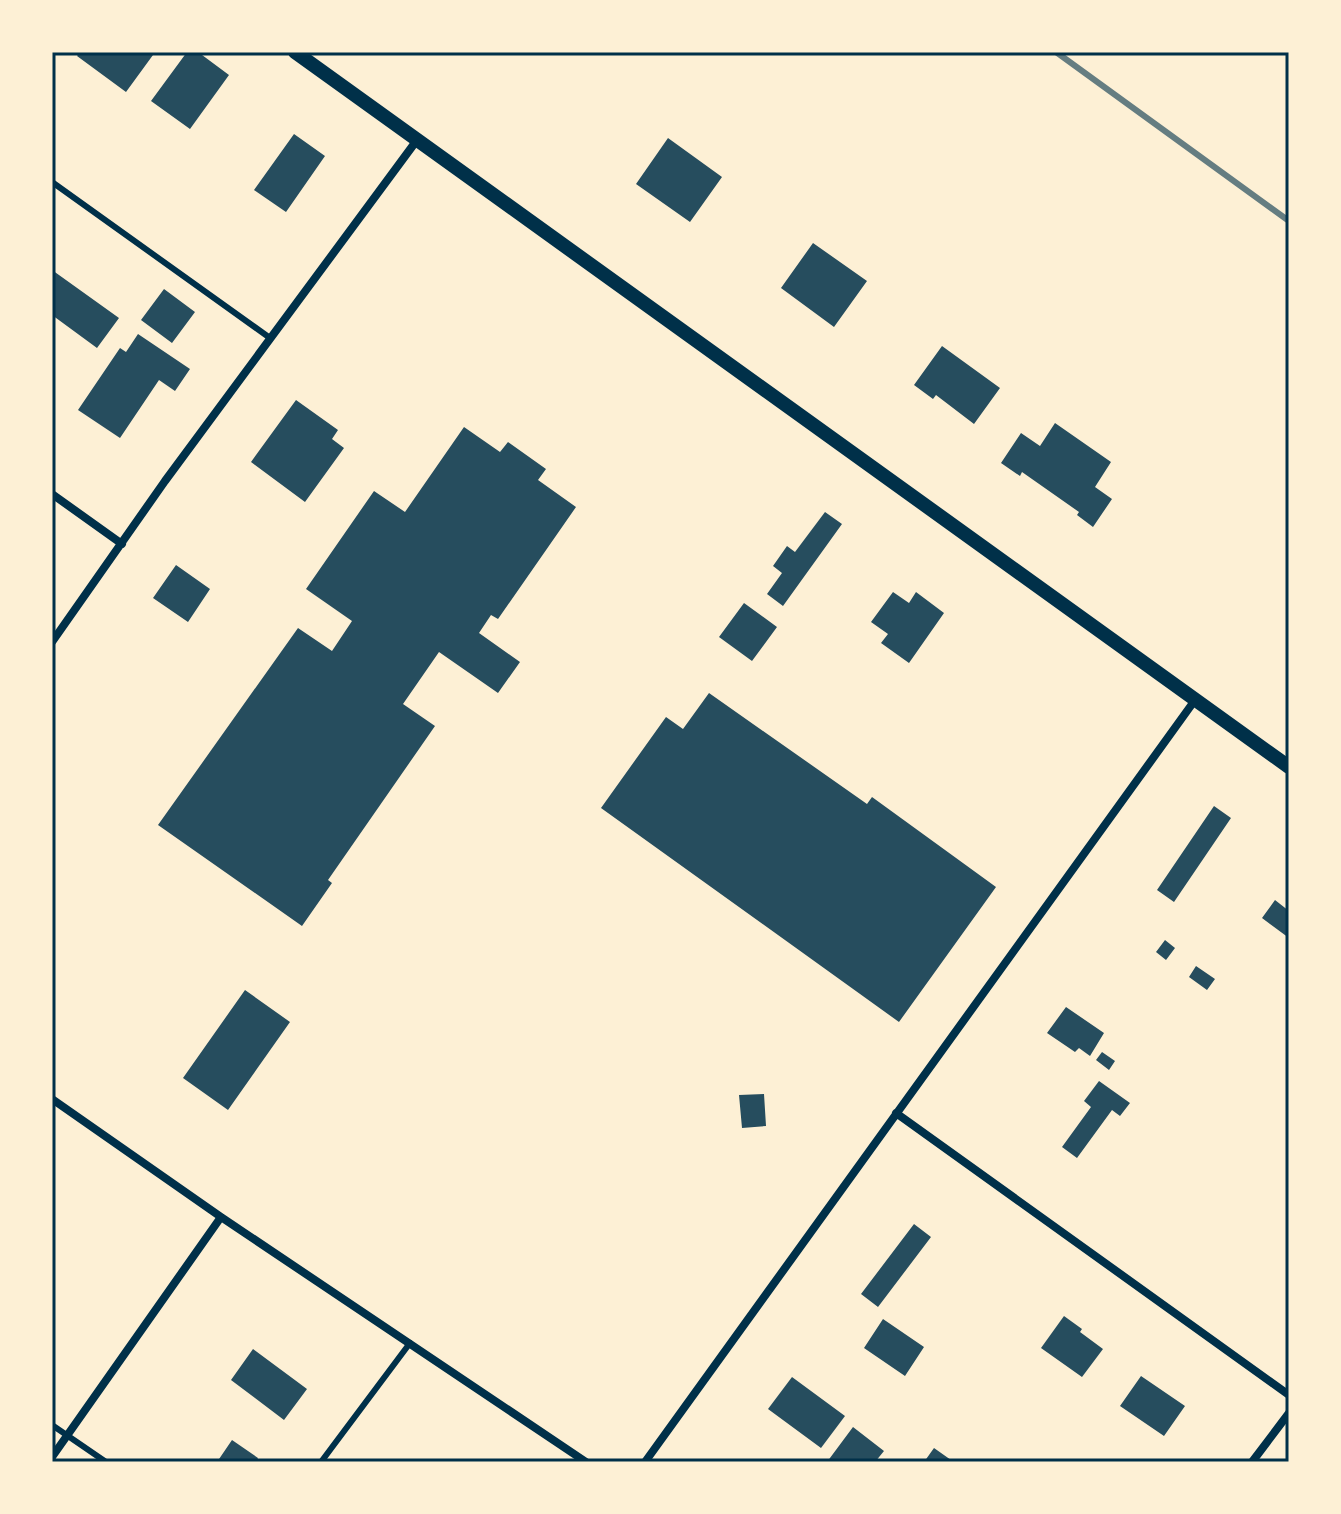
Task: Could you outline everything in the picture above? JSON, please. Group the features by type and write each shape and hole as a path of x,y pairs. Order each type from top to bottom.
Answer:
{"street":[{"path":"295,52 1289,767"},
{"path":"52,642 270,338 417,140"},
{"path":"52,494 122,544"},
{"path":"645,1462 1195,700"},
{"path":"52,1099 221,1217 586,1462"},
{"path":"896,1113 1289,1395"},
{"path":"52,1457 221,1217"},
{"path":"1252,1462 1289,1413"}],"lane":[{"path":"52,182 270,338"},
{"path":"321,1462 410,1343"},
{"path":"52,1425 106,1462"}],"building":[{"path":"80,52 149,52 153,55 126,92 77,56"},
{"path":"187,52 198,52 229,75 190,129 151,101"},
{"path":"294,134 325,156 286,212 254,190"},
{"path":"668,138 722,177 690,222 636,184"},
{"path":"813,243 867,281 834,327 781,288"},
{"path":"52,270 119,318 97,348 52,315"},
{"path":"164,289 195,312 172,343 141,320"},
{"path":"138,334 190,369 175,391 159,380 120,438 78,410 120,348 126,352"},
{"path":"942,346 1000,388 974,424 936,395 933,399 914,385"},
{"path":"296,400 338,430 332,439 344,448 305,502 251,462"},
{"path":"1055,423 1111,462 1095,487 1112,499 1093,527 1077,515 1079,512 1022,472 1020,476 1001,463 1021,433 1040,446"},
{"path":"464,427 500,452 508,442 546,469 538,480 576,507 498,619 491,615 479,633 520,662 498,693 439,652 403,704 435,726 328,880 332,883 302,926 158,825 298,628 332,651 352,621 306,589 374,491 405,512"},
{"path":"825,512 842,524 783,606 767,594 782,573 773,566 787,546 795,552"},
{"path":"176,565 210,589 188,622 153,598"},
{"path":"893,592 909,603 916,592 944,613 909,663 881,643 888,634 871,622"},
{"path":"744,603 777,627 752,661 719,637"},
{"path":"709,693 867,804 872,797 996,887 899,1022 601,808 666,717 683,729"},
{"path":"1214,806 1231,818 1174,902 1157,890"},
{"path":"1275,900 1289,911 1289,938 1262,918"},
{"path":"1165,940 1175,948 1166,960 1156,952"},
{"path":"1196,966 1215,979 1207,990 1189,977"},
{"path":"245,990 290,1022 228,1110 183,1078"},
{"path":"1066,1007 1104,1033 1090,1056 1079,1048 1075,1052 1047,1033"},
{"path":"1102,1052 1115,1061 1109,1070 1096,1060"},
{"path":"1099,1081 1130,1103 1120,1116 1112,1110 1077,1158 1062,1147 1091,1107 1084,1101"},
{"path":"764,1094 766,1126 742,1128 739,1095"},
{"path":"914,1224 931,1237 878,1307 861,1294"},
{"path":"1064,1316 1103,1349 1082,1377 1041,1348"},
{"path":"883,1319 924,1347 905,1376 864,1348"},
{"path":"253,1349 307,1389 284,1420 231,1380"},
{"path":"1141,1376 1185,1406 1164,1436 1120,1406"},
{"path":"792,1377 845,1416 821,1448 768,1409"},
{"path":"853,1427 884,1451 875,1462 827,1462"},
{"path":"232,1440 258,1458 256,1462 217,1462"},
{"path":"934,1448 951,1460 950,1462 924,1462"}],"railway":[{"path":"1056,52 1289,221"}]}
